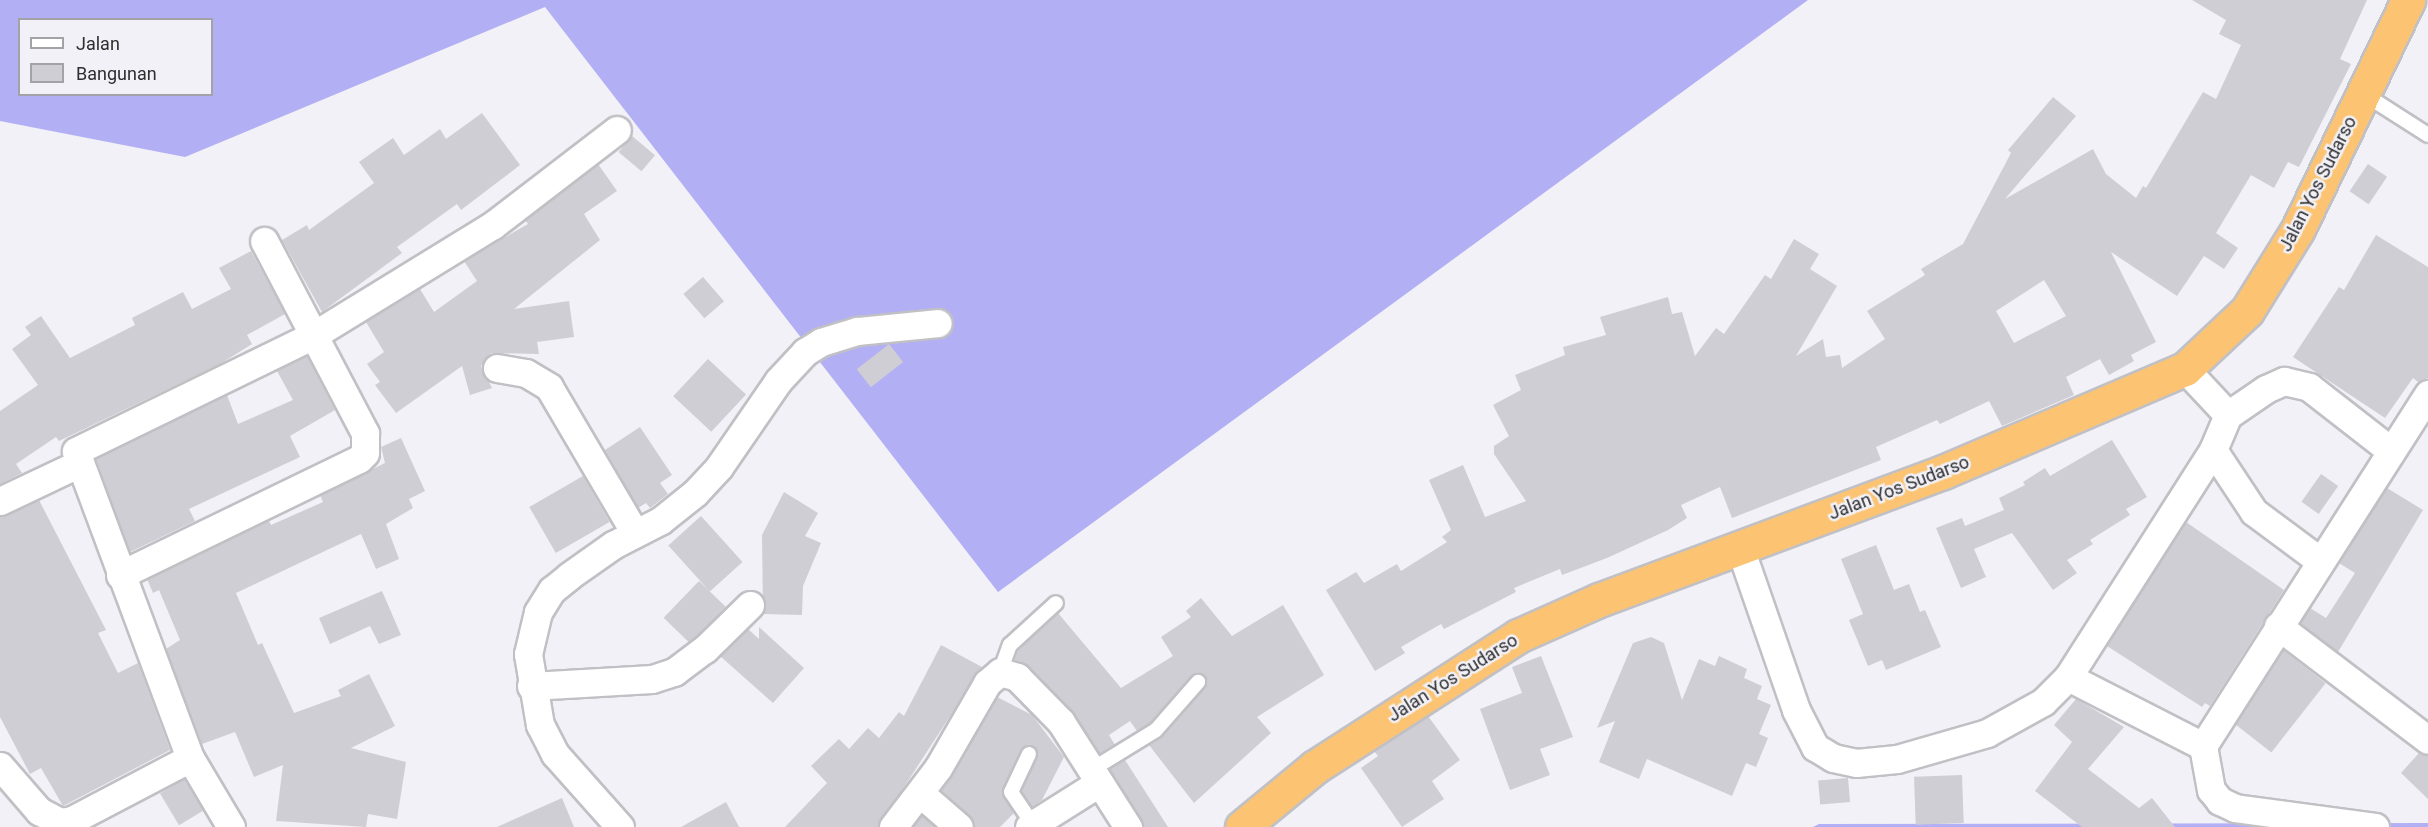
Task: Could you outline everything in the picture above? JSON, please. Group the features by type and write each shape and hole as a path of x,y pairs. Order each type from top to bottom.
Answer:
{"highway":[{"name":"Jalan Yos Sudarso","path":"1242,827 1315,767 1518,636 1599,600 1943,472 2185,369 2247,311 2298,229 2408,0"}],"street":[{"path":"231,827 190,758 75,456 79,446 314,335 493,225 617,130"},
{"path":"120,575 359,459 364,453 365,433 264,241"},
{"path":"620,827 555,754 540,725 531,686 528,654 538,612 552,590 569,576 635,533 660,521 695,493 720,467 778,381 804,352 848,333 938,323"},
{"path":"497,368 526,373 549,387 635,533"},
{"path":"2185,369 2228,415"},
{"path":"1740,548 1804,728 1815,747 1833,758 1856,763 1897,759 1987,733 2043,702 2068,676 2213,450 2228,415 2266,389 2284,381 2296,381 2309,387 2390,450"},
{"path":"2375,827 2228,804 2211,790 2202,746 2428,394"},
{"path":"2213,450 2254,512 2320,561"},
{"path":"0,501 78,464"},
{"path":"531,686 652,679 674,672 705,649 750,604"},
{"path":"2278,626 2428,740"},
{"path":"893,827 921,794 987,682 1000,672 1017,677 1061,722 1128,827"},
{"path":"2068,676 2202,746"},
{"path":"0,766 39,812 60,822 72,820 190,758"},
{"path":"1031,826 1095,777"},
{"path":"921,794 959,827"}],"lane":[{"path":"2364,94 2428,135"},
{"path":"1000,672 1010,645 1056,603"},
{"path":"1095,777 1156,730 1198,682"},
{"path":"1029,754 1011,792 1031,826"}],"shaded area":[{"path":"0,0 1808,0 998,592 545,7 185,157 0,121"},
{"path":"2428,823 2428,827 1813,827 1819,824"}],"building":[{"path":"2192,0 2367,0 2340,59 2351,64 2299,167 2288,162 2274,188 2251,175 2216,233 2238,248 2224,269 2204,256 2177,296 2111,252 2156,342 2131,355 2134,361 2109,375 2100,359 2066,377 2074,395 2002,426 1989,401 1940,424 1937,420 1876,447 1881,460 1732,518 1720,487 1681,505 1687,518 1668,530 1607,558 1562,575 1560,569 1514,588 1516,592 1444,629 1441,624 1401,647 1405,653 1375,671 1326,590 1356,572 1364,583 1397,564 1401,571 1447,542 1442,537 1451,530 1429,480 1463,465 1485,517 1526,501 1494,454 1494,446 1509,436 1493,405 1521,390 1515,375 1565,355 1563,347 1606,335 1600,317 1668,297 1672,314 1682,312 1695,356 1716,328 1724,334 1765,275 1771,279 1794,239 1819,254 1810,269 1837,286 1796,356 1823,339 1826,357 1840,355 1842,368 1885,339 1867,311 1925,275 1921,269 1963,244 2011,153 2008,150 2053,97 2076,116 2005,199 2093,149 2106,174 2136,198 2143,186 2146,188 2203,92 2216,99 2241,45 2219,34 2226,20","holes":["2044,280 2066,316 2014,343 1996,311"]},
{"path":"482,113 520,165 461,210 457,204 397,247 402,253 322,312 282,240 307,225 309,230 374,183 359,162 393,138 404,155 440,129 446,139"},
{"path":"632,136 655,155 641,171 619,152"},
{"path":"598,164 617,191 584,214 600,240 514,309 569,301 574,337 537,342 539,354 491,353 481,366 492,388 470,395 462,366 396,413 375,385 380,382 367,364 384,352 366,322 420,289 434,312 477,281 464,261 528,224 525,220"},
{"path":"2368,164 2387,177 2369,204 2350,191"},
{"path":"2376,235 2428,267 2428,378 2418,382 2413,378 2385,418 2293,357 2339,287 2344,290"},
{"path":"251,251 285,314 247,335 252,344 220,364 59,441 56,437 16,464 22,473 0,484 0,411 38,385 12,349 31,335 25,327 41,316 70,358 135,325 132,318 183,292 192,309 231,289 219,268"},
{"path":"703,277 724,301 704,318 683,294"},
{"path":"889,344 903,362 871,387 857,369"},
{"path":"307,356 335,410 290,436 300,457 189,509 195,521 130,552 96,459 227,395 238,424 293,400 277,371"},
{"path":"708,359 746,394 711,432 673,396"},
{"path":"640,427 672,475 660,483 668,494 650,508 646,503 638,508 605,450"},
{"path":"401,438 425,491 409,499 413,508 386,524 399,559 376,569 361,534 236,593 258,645 262,643 294,713 341,696 338,690 369,674 395,726 351,748 406,762 397,819 368,814 366,827 276,821 283,765 254,777 235,732 202,744 166,649 180,640 159,590 153,593 147,579 261,524 269,521 271,525 323,502 320,495 385,463 381,447"},
{"path":"2112,440 2147,497 2126,509 2130,515 2090,540 2093,544 2067,560 2077,573 2053,590 2012,533 1974,549 1986,577 1961,588 1936,528 1962,518 1965,526 2004,510 1999,498 2025,485 2023,482 2045,468 2050,476"},
{"path":"2321,474 2338,486 2319,514 2301,502"},
{"path":"583,476 610,522 556,553 529,507"},
{"path":"2387,488 2423,510 2338,652 2300,623 2310,608 2326,618 2355,573 2339,563"},
{"path":"784,492 818,513 805,536 821,543 803,586 802,615 763,614 762,535"},
{"path":"39,500 106,630 98,633 118,673 138,663 170,750 63,806 41,768 30,774 0,717 0,517"},
{"path":"701,516 742,562 710,592 668,545"},
{"path":"2186,522 2284,590 2210,706 2205,703 2202,707 2107,646"},
{"path":"1876,545 1894,590 1909,584 1920,612 1925,610 1941,647 1886,670 1882,660 1868,666 1849,620 1863,614 1841,559"},
{"path":"699,581 726,607 690,643 664,618"},
{"path":"382,591 401,635 379,644 370,626 330,644 319,618"},
{"path":"1201,598 1232,636 1283,605 1324,675 1257,717 1271,733 1194,803 1149,745 1163,736 1205,688 1203,675 1191,676 1150,723 1137,731 1130,721 1109,735 1115,745 1100,754 1072,711 1028,666 1014,660 1018,650 1058,613 1121,688 1173,656 1161,637 1191,617 1186,611"},
{"path":"759,627 804,668 773,703 720,656 748,629 759,639"},
{"path":"1651,637 1664,643 1682,700 1699,659 1715,666 1719,656 1747,669 1744,678 1762,686 1757,699 1771,705 1759,734 1768,738 1756,767 1746,763 1732,796 1647,759 1639,779 1599,762 1615,721 1597,728 1633,643"},
{"path":"941,645 982,667 878,827 785,827 827,783 811,766 839,739 849,749 868,728 879,738 899,712 904,716"},
{"path":"2283,650 2326,683 2271,753 2229,719"},
{"path":"1541,656 1573,737 1540,749 1550,775 1510,790 1480,709 1522,693 1512,667"},
{"path":"997,697 1032,715 1064,757 1042,800 1032,807 1021,791 1038,753 1032,746 1023,747 1002,792 1014,813 1000,827 974,827 969,815 941,790"},
{"path":"2076,699 2124,727 2088,769 2139,808 2152,798 2175,827 2082,827 2035,791 2072,742 2054,725"},
{"path":"1428,716 1460,760 1432,781 1444,799 1402,827 1361,768 1378,756 1374,751"},
{"path":"2419,753 2428,755 2428,799 2401,773"},
{"path":"1125,760 1168,827 1144,827 1110,769"},
{"path":"1962,775 1964,823 1916,825 1914,777"},
{"path":"1848,778 1850,802 1820,805 1818,781"},
{"path":"184,779 203,811 179,825 160,793"},
{"path":"562,798 574,827 497,827"},
{"path":"726,802 739,827 681,827"},
{"path":"922,815 935,827 913,827"}]}
